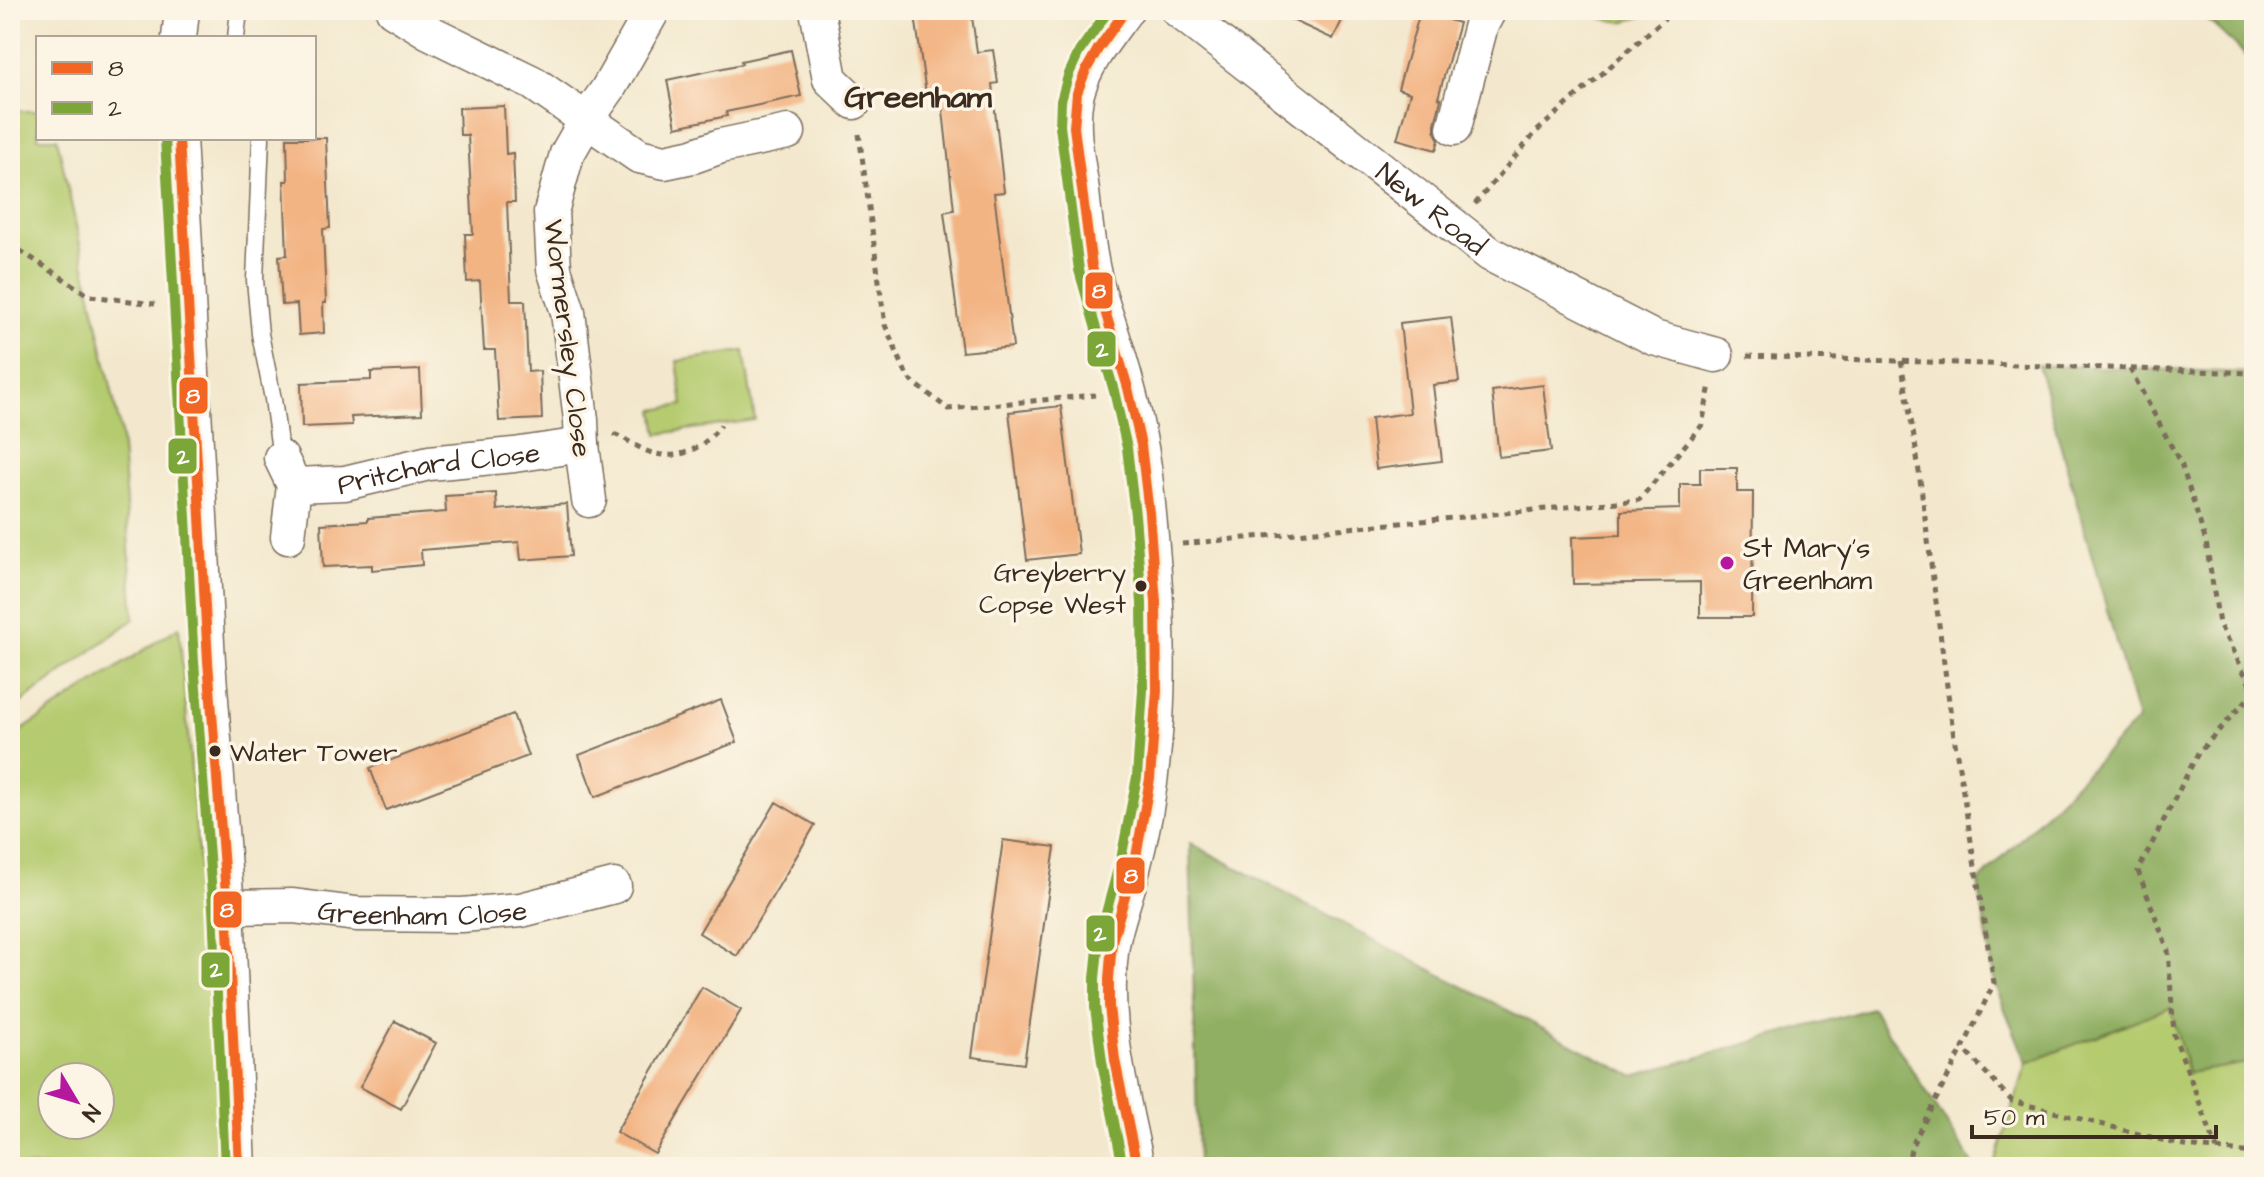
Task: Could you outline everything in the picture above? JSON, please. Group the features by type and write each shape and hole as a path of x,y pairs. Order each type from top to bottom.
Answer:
{"street":[{"path":"179,36 182,10"},
{"path":"393,10 429,32 533,83 639,156 665,162 788,132"},
{"name":"Wormersley Close","path":"589,500 568,312 554,269 551,212 567,154 653,10"},
{"path":"817,10 830,79 854,102"},
{"path":"1126,10 1093,57 1077,94 1074,119 1078,168 1095,279 1142,446 1151,545 1158,669 1156,722 1142,827 1111,948 1108,983 1109,1013 1137,1167"},
{"name":"New Road","path":"1178,10 1490,254 1654,338 1716,355"},
{"path":"1454,128 1481,25 1489,10"},
{"path":"179,140 208,661 227,907 239,1167"},
{"name":"Pritchard Close","path":"288,471 345,483 429,463 514,455 582,432"},
{"path":"288,471 288,537"},
{"name":"Greenham Close","path":"227,907 293,906 356,914 462,915 521,910 614,886"}],"lane":[{"path":"236,36 239,10"},
{"path":"261,140 255,280 260,334 288,471"}],"path":[{"path":"1458,229 1479,199 1536,132 1674,10"},
{"path":"854,102 885,325 908,378 948,409 1095,395"},
{"path":"10,244 90,296 188,308"},
{"path":"1172,545 1639,500 1702,425 1716,355 2254,373"},
{"path":"1901,361 1916,449 1952,724 1994,983 1912,1145 1907,1167"},
{"path":"2129,368 2182,466 2206,542 2219,624 2254,692 2198,753 2138,871 2168,950 2174,1035 2217,1149"},
{"path":"582,432 625,438 645,450 663,455 684,454 700,447 721,425"},
{"path":"1963,1048 2012,1101 2185,1146 2254,1153"}],"green space":[{"path":"1586,10 1652,10 1636,19 1619,21 1602,18"},
{"path":"2197,10 2254,10 2254,63"},
{"path":"10,111 36,111 36,140 57,140 121,433 134,619 10,711"},
{"path":"744,351 755,420 658,434 654,410 683,405 677,361"},
{"path":"2038,365 2254,373 2254,1062 2188,1073 2170,1007 2027,1063 1994,983 1978,882 2138,720"},
{"path":"179,627 225,1167 10,1167 10,738"},
{"path":"1190,843 1633,1076 1872,1008 1975,1167 1198,1167"},
{"path":"2170,1007 2254,1020 2254,1167 1994,1167 2027,1063"}],"building":[{"path":"944,10 971,10 977,52 993,50 998,83 992,84 1004,192 994,193 1013,347 962,352 944,212 954,210 941,92 926,94 915,15"},
{"path":"1270,10 1347,10 1333,39"},
{"path":"1420,12 1459,23 1438,98 1441,99 1435,124 1439,140 1436,150 1397,139 1410,93 1398,89"},
{"path":"791,50 801,96 726,112 727,116 676,127 667,80"},
{"path":"504,106 506,154 513,153 515,202 507,202 511,301 525,301 528,372 540,371 542,419 499,421 495,350 484,350 480,281 467,282 465,234 473,234 468,135 460,135 459,108"},
{"path":"326,138 330,228 323,229 324,333 299,335 297,304 282,305 279,256 287,255 284,181 288,181 287,140"},
{"path":"1451,317 1459,382 1433,385 1442,461 1376,469 1371,418 1410,413 1400,323"},
{"path":"420,370 422,414 351,417 352,425 302,427 301,383 371,380 371,372"},
{"path":"1543,385 1551,451 1499,457 1492,391"},
{"path":"1061,406 1079,554 1027,560 1009,412"},
{"path":"1700,468 1737,468 1737,492 1753,492 1752,617 1700,617 1700,582 1573,584 1572,537 1621,535 1621,511 1680,509 1680,484 1700,484"},
{"path":"496,493 497,510 567,504 571,556 521,560 519,542 421,550 422,565 372,570 372,565 323,567 321,524 446,512 445,496"},
{"path":"721,700 737,742 595,797 579,755"},
{"path":"513,714 528,756 386,810 370,768"},
{"path":"776,802 815,825 737,956 699,933"},
{"path":"1003,840 1055,847 1024,1064 972,1057"},
{"path":"702,987 741,1010 655,1154 616,1132"},
{"path":"395,1021 436,1043 401,1109 360,1087"}],"transit line":[{"name":"2","path":"1109,10 1079,52 1068,76 1061,101 1060,126 1079,270 1127,448 1142,603 1143,690 1137,777 1122,854 1099,939 1095,978 1095,1007 1102,1062 1123,1167"},
{"name":"8","path":"1126,10 1086,70 1077,93 1074,127 1092,267 1128,388 1141,445 1156,602 1157,691 1150,779 1136,857 1112,942 1109,979 1115,1060 1137,1167"},
{"name":"2","path":"165,140 194,662 213,908 225,1167"},
{"name":"8","path":"179,140 208,661 227,907 239,1167"}],"place":[{"name":"St Mary's Greenham","path":"1727,563"},
{"name":"Greyberry Copse West","path":"1141,586"},
{"name":"Water Tower","path":"215,751"}],"district":[{"name":"Greenham","path":"918,96"}]}
